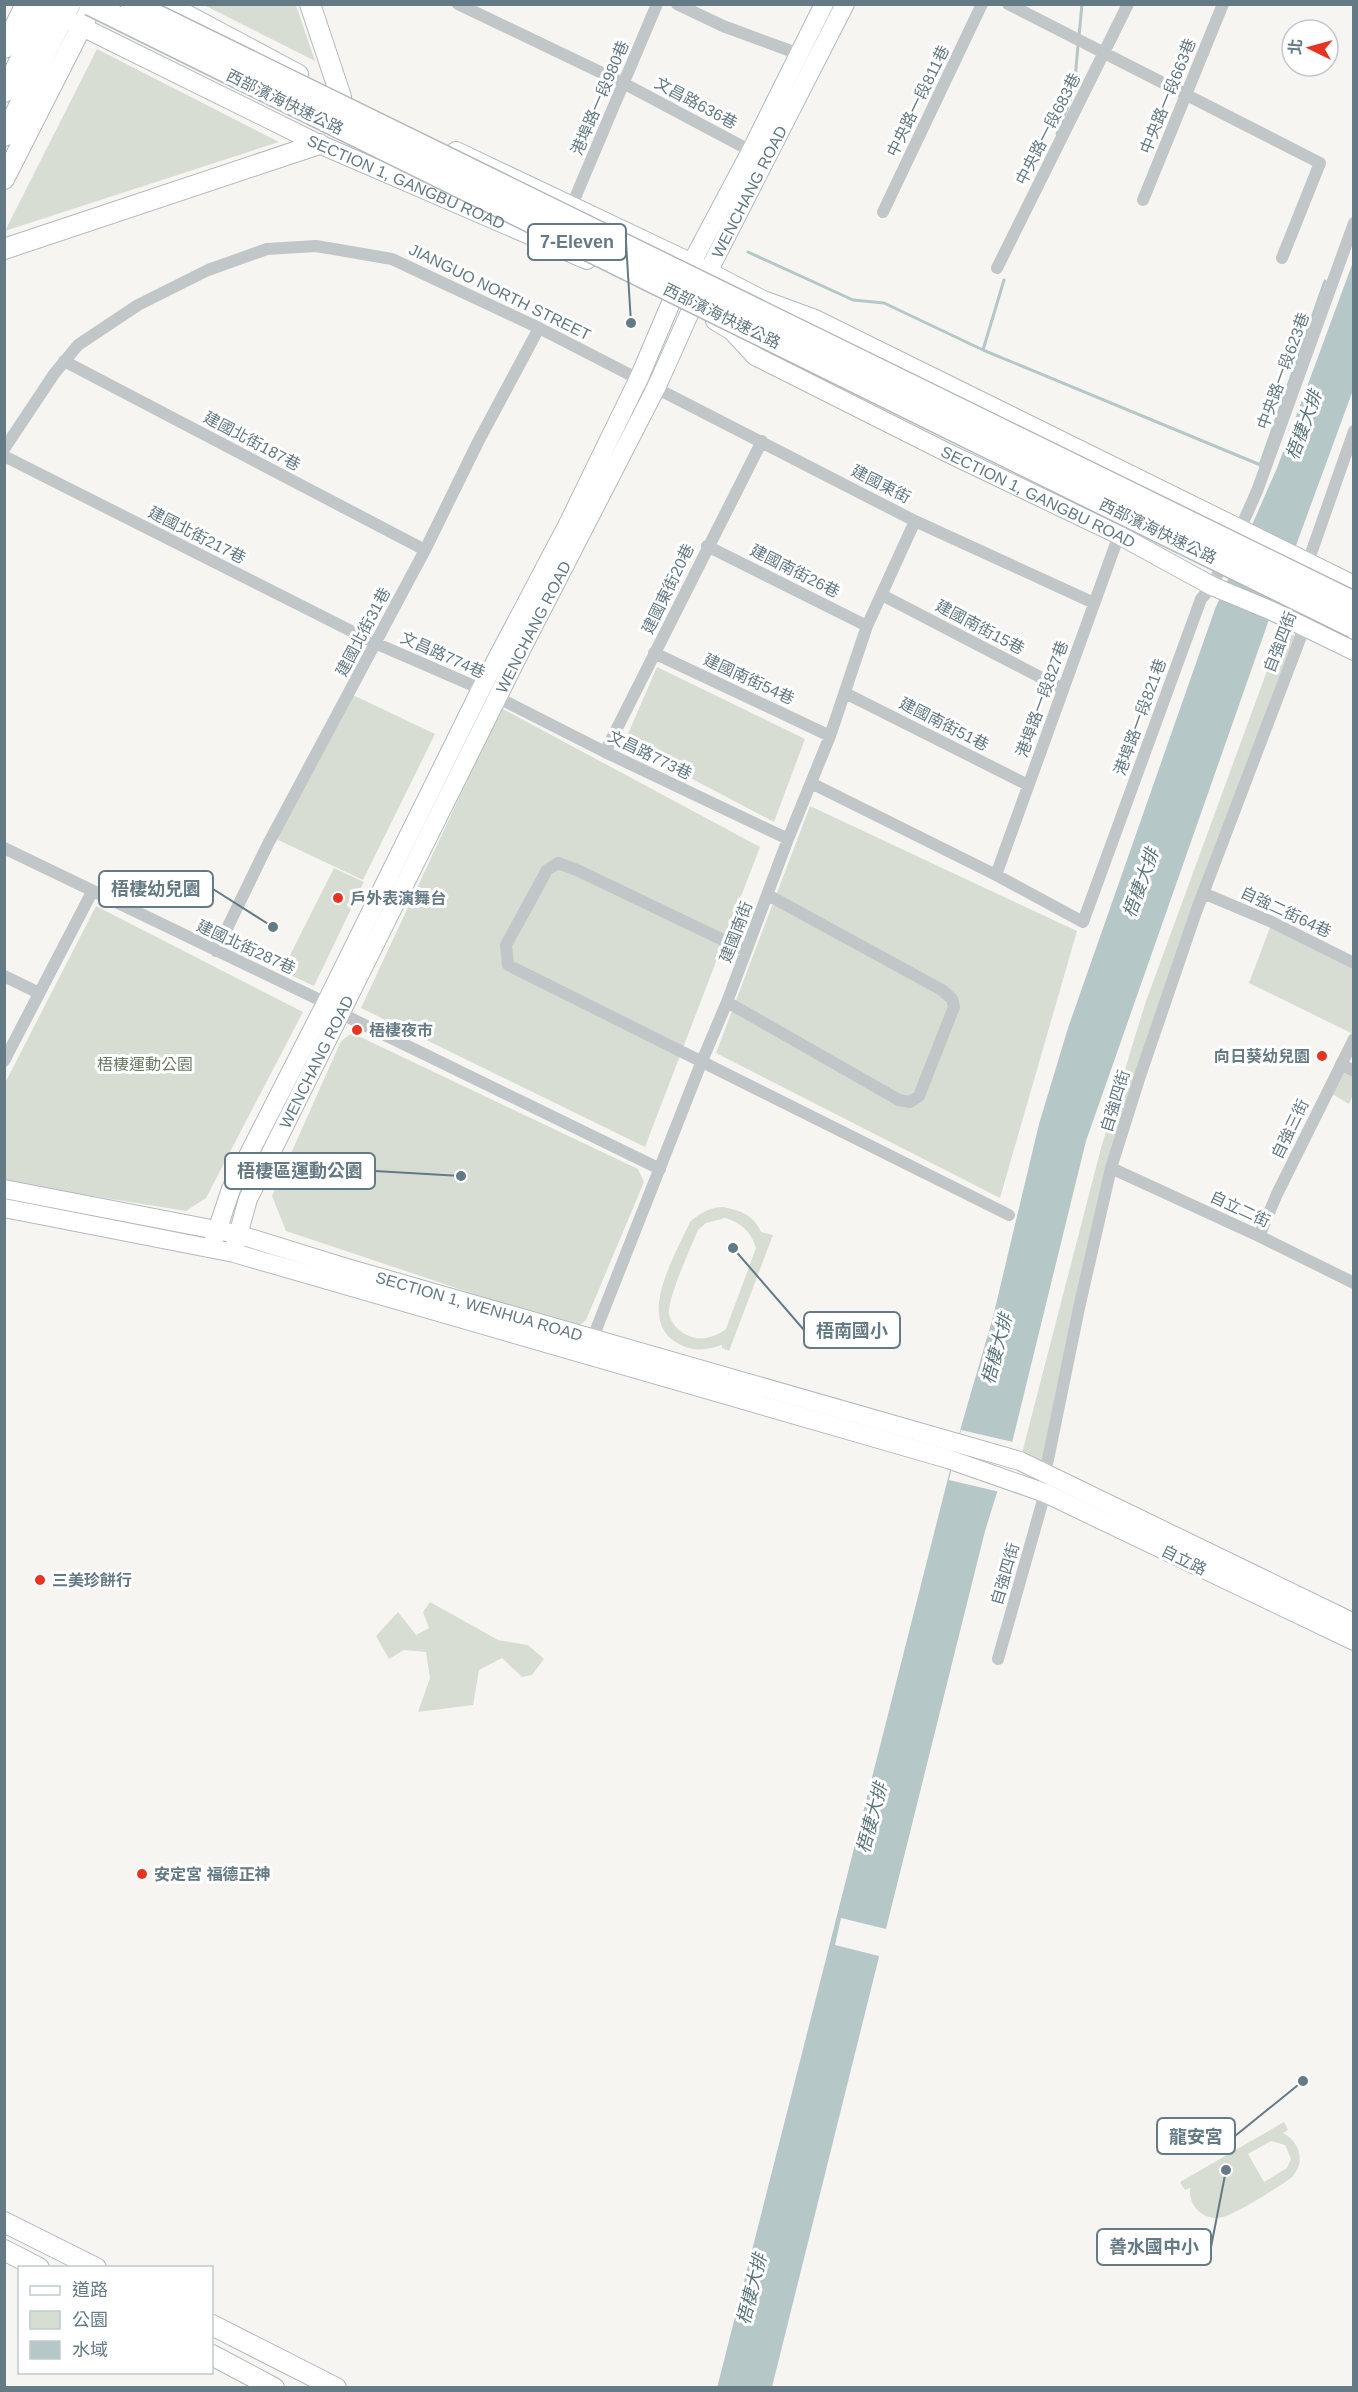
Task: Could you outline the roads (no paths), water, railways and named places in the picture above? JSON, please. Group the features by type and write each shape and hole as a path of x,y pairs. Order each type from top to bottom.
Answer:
{"highway":[{"name":"西部濱海快速公路","path":"91,4 1353,627"},
{"name":"西部濱海快速公路","path":"132,4 1353,603"},
{"path":"763,300 845,344 1353,595"},
{"path":"732,331 1353,640"}],"main road":[{"path":"4,48 26,4"},
{"path":"4,179 82,27 91,4"},
{"path":"310,4 341,97"},
{"path":"4,92 44,6"},
{"path":"4,136 67,11"},
{"path":"4,249 37,240 319,144"},
{"path":"6,2240 37,2266"},
{"path":"6,2240 90,2266"},
{"path":"213,2326 336,2388"},
{"path":"213,2356 274,2388"}],"street":[{"name":"SECTION 1, GANGBU ROAD","path":"168,4 341,97 572,205 763,300 815,319 1353,585"},
{"name":"文昌路636巷","path":"458,4 624,84 751,151"},
{"name":"港埠路一段980巷","path":"572,205 657,4"},
{"path":"677,4 723,26 800,54"},
{"name":"WENCHANG ROAD","path":"234,1253 237,1234 248,1199 498,698 656,388 690,308 700,268 751,151 824,4"},
{"name":"WENCHANG ROAD","path":"212,1248 231,1189 481,689 567,526 639,378 673,298 700,268 845,4"},
{"name":"中央路一段811巷","path":"883,212 982,4"},
{"path":"1008,4 1104,55 1320,163 1282,258"},
{"name":"中央路一段683巷","path":"997,268 1128,4"},
{"name":"中央路一段663巷","path":"1143,200 1223,4"},
{"name":"SECTION 1, GANGBU ROAD","path":"44,6 67,11 82,27 319,144 673,298 732,331 776,340 844,363 1353,614"},
{"name":"中央路一段623巷","path":"1241,529 1353,223"},
{"name":"JIANGUO NORTH STREET","path":"4,448 64,361 78,345 138,305 208,270 267,249 316,246 392,259 539,328 656,388"},
{"name":"SECTION 1, GANGBU ROAD","path":"763,300 789,323 844,363"},
{"name":"建國北街31巷","path":"216,951 268,844 425,550 478,442 539,328"},
{"name":"SECTION 1, GANGBU ROAD","path":"732,331 755,356 946,452 1119,535 1212,586 1353,651"},
{"name":"建國北街187巷","path":"64,361 425,550"},
{"name":"建國東街","path":"656,388 915,520 1094,603"},
{"path":"1308,562 1353,431"},
{"name":"建國東街20巷","path":"605,752 762,441"},
{"name":"建國北街217巷","path":"4,456 375,643"},
{"name":"建國南街","path":"589,1346 702,1060 728,1002 788,839 830,736 867,626 915,520"},
{"name":"港埠路一段821巷","path":"996,875 1083,922 1201,599 1212,586 1241,529"},
{"name":"港埠路一段827巷","path":"996,875 1119,535"},
{"name":"建國南街26巷","path":"707,546 867,626"},
{"name":"自強四街","path":"998,1659 1045,1493 1045,1474 1079,1308 1112,1168 1151,1041 1203,893 1303,626 1327,571"},
{"name":"建國南街15巷","path":"882,595 1063,689"},
{"name":"文昌路774巷","path":"375,643 498,698"},
{"name":"建國南街54巷","path":"654,653 830,736"},
{"name":"建國南街51巷","path":"844,693 1028,785"},
{"name":"文昌路773巷","path":"498,698 788,839"},
{"path":"812,783 996,875"},
{"name":"建國北街287巷","path":"4,848 326,1003 342,1014 660,1169"},
{"path":"746,951 606,883 558,863 547,870 506,945 508,966 702,1060 1010,1215"},
{"path":"4,1061 92,892"},
{"name":"自強二街64巷","path":"1203,893 1272,922 1353,963"},
{"path":"728,1002 899,1100 910,1102 919,1096 954,1007 952,999 942,990 768,896"},
{"path":"4,976 39,993"},
{"name":"自強三街","path":"1259,1236 1353,1039"},
{"path":"1341,1064 1353,1071"},
{"name":"自立二街","path":"1112,1168 1259,1236 1353,1283"},
{"name":"SECTION 1, WENHUA ROAD","path":"4,1189 237,1234 589,1346"},
{"name":"SECTION 1, WENHUA ROAD","path":"4,1208 234,1253 589,1346 950,1450"},
{"name":"自立路","path":"950,1450 1020,1461 1353,1623"},
{"name":"自立路","path":"950,1450 1045,1493 1353,1641"}],"water":[{"name":"梧棲大排","path":"1353,262 1353,390 1272,611 1086,1141 1010,1451 985,1531 772,2387 717,2388 961,1427 993,1317 1039,1124 1068,1028 1215,609 1277,468"}],"waterway":[{"path":"1079,36 1082,4"},
{"path":"1057,134 1074,91 1078,45"},
{"path":"748,252 853,300 884,303 983,350 1263,466"},
{"path":"983,350 1004,280"},
{"path":"1260,465 1325,281"}],"place":[{"name":"7-Eleven","path":"631,323"},
{"name":"戶外表演舞台","path":"338,898"},
{"name":"梧棲幼兒園","path":"273,927"},
{"name":"梧棲夜市","path":"357,1030"},
{"name":"向日葵幼兒園","path":"1322,1056"},
{"name":"梧棲區運動公園","path":"461,1176"},
{"name":"梧南國小","path":"733,1248"},
{"name":"三美珍餅行","path":"40,1580"},
{"name":"安定宮 福德正神","path":"142,1874"},
{"name":"龍安宮","path":"1303,2081"},
{"name":"善水國中小","path":"1226,2170"}],"park label":[{"name":"梧棲運動公園","path":"145,1064"}]}
